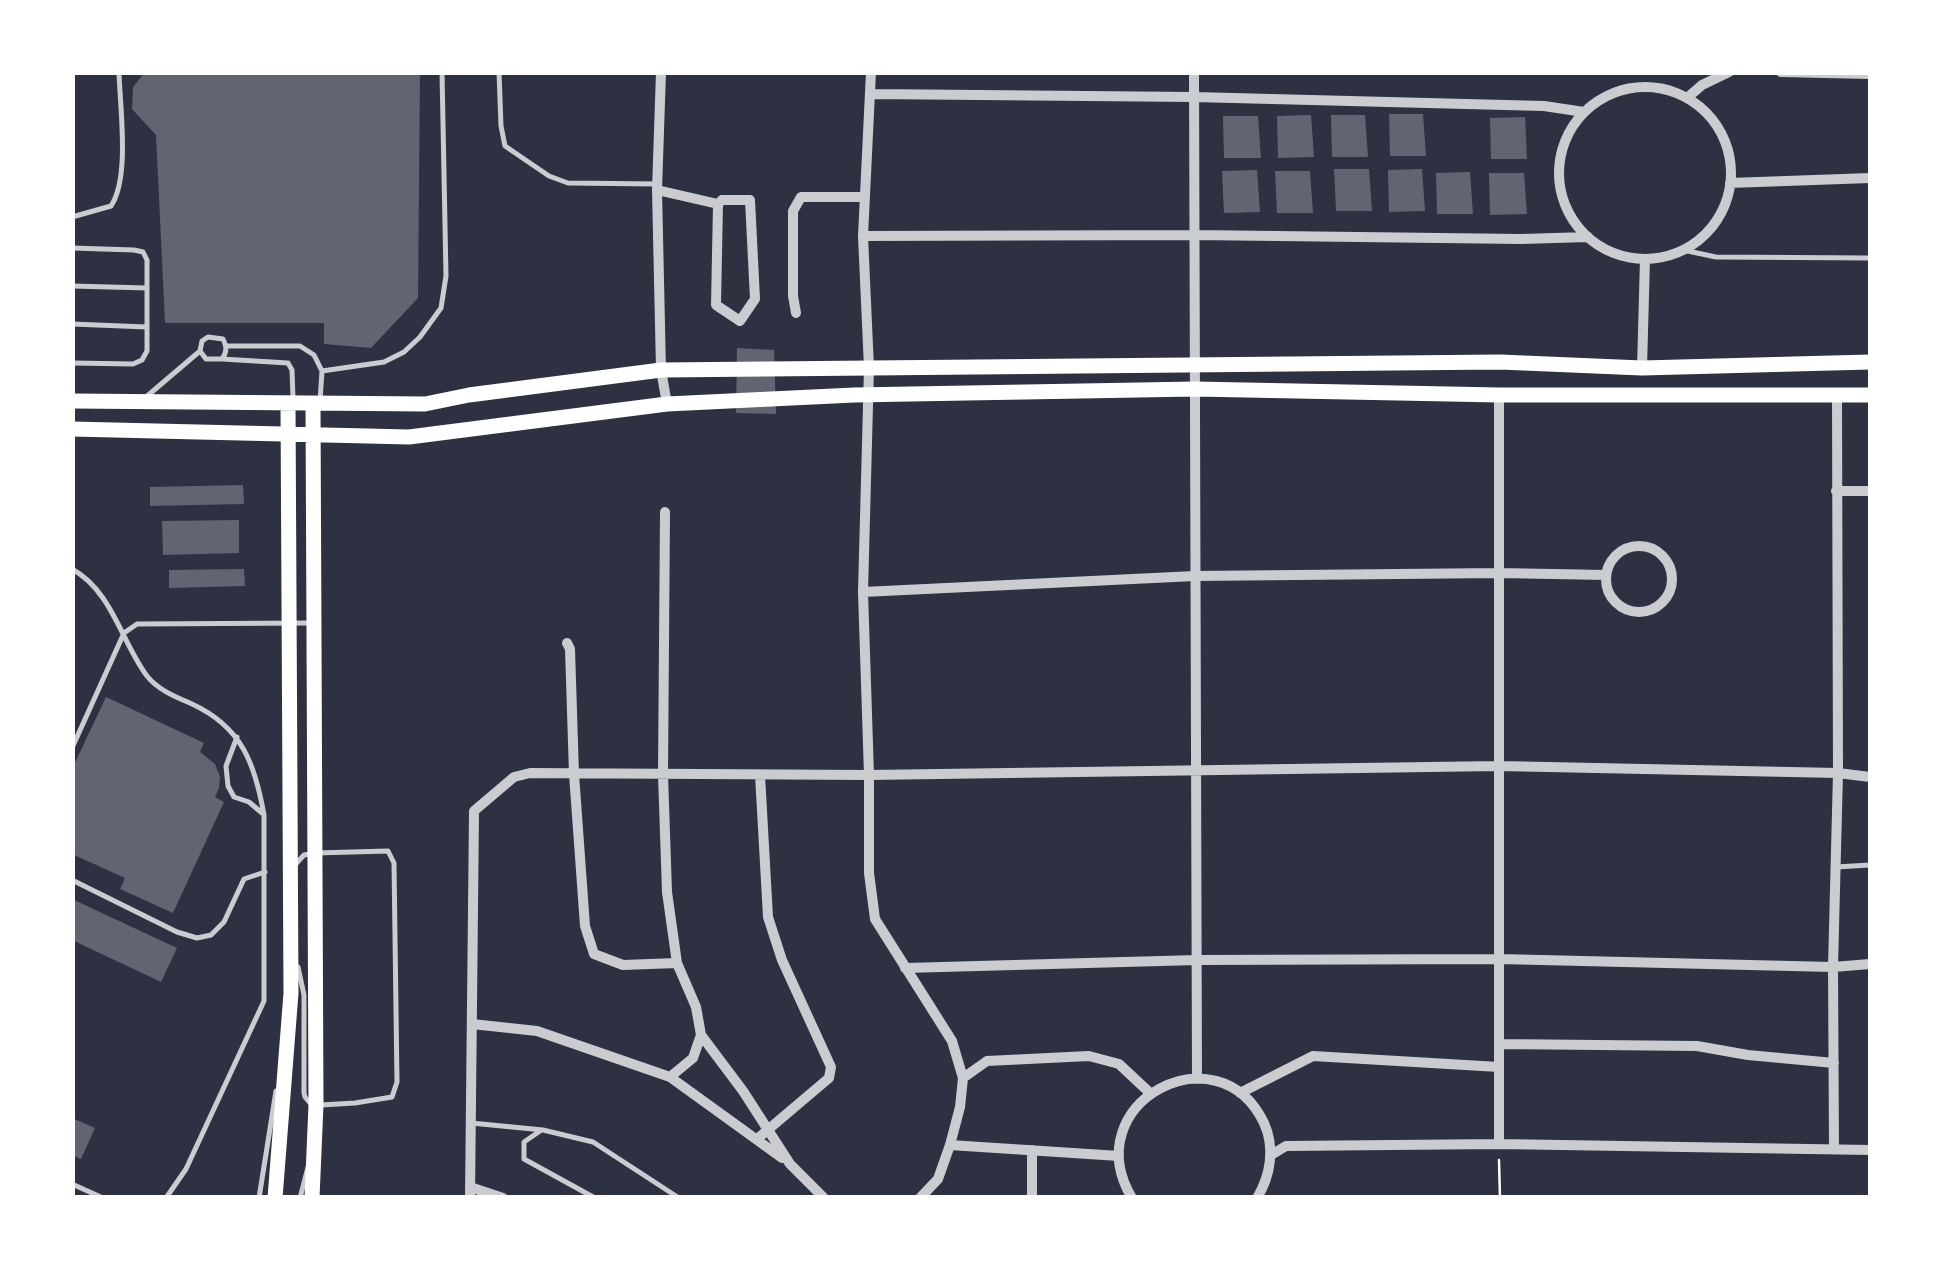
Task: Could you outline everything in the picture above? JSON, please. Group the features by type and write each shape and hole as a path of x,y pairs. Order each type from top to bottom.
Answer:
{"main road":[{"path":"72,402 424,404 661,370 1500,362 1642,368 1870,362"},
{"path":"72,429 410,437 666,404 869,395 1195,389 1498,395 1870,395"},
{"path":"275,1198 291,992 291,403"},
{"path":"312,1198 316,1141 312,622 316,404"}],"street":[{"path":"660,72 657,187 661,370 666,404"},
{"path":"871,72 863,236 869,368 863,592 869,874 875,920 952,1041 963,1078 950,1145 938,1178 920,1198"},
{"path":"1194,72 1197,1079"},
{"path":"1636,87 1638,72"},
{"path":"1687,98 1702,84 1729,72"},
{"path":"1782,72 1870,74"},
{"path":"1636,87 1658,88 1687,98 1706,112 1722,136 1730,159 1726,200 1714,223 1692,245 1671,255 1645,259 1618,255 1588,237 1568,212 1559,173 1563,146 1584,112 1606,96 1636,87"},
{"path":"871,94 1194,97 1544,106 1584,112"},
{"path":"1730,182 1870,178"},
{"path":"657,187 718,204"},
{"path":"796,313 793,211 801,197 866,197"},
{"path":"722,200 750,200 756,299 740,321 716,305 718,204 722,200"},
{"path":"863,236 1588,237"},
{"path":"1642,368 1645,259"},
{"path":"1498,395 1499,1144"},
{"path":"1834,1149 1837,395"},
{"path":"1836,491 1870,491"},
{"path":"665,512 663,775 667,892 678,963 696,1007 701,1035 790,1164"},
{"path":"1644,546 1665,560 1671,584 1658,606 1634,612 1612,598 1606,575 1620,553 1644,546"},
{"path":"863,592 1196,576 1606,575"},
{"path":"567,644 585,926 594,954 623,965 678,963"},
{"path":"504,1198 470,1192 474,811 514,777 530,773 869,775 1499,766 1870,776"},
{"path":"757,1139 829,1078 831,1067 782,960 768,916 760,775"},
{"path":"904,968 1196,960 1499,959 1834,967 1870,964"},
{"path":"472,1024 537,1030 670,1076 790,1164 824,1198"},
{"path":"670,1076 693,1058 701,1035"},
{"path":"1499,1044 1696,1046 1834,1063"},
{"path":"963,1078 987,1062 1089,1056 1119,1064 1150,1093"},
{"path":"1240,1093 1313,1056 1499,1067"},
{"path":"1132,1198 1119,1156 1128,1120 1150,1093 1172,1082 1197,1079 1218,1082 1240,1093 1262,1120 1270,1155 1267,1178 1258,1198"},
{"path":"1270,1155 1286,1146 1499,1144 1870,1150"},
{"path":"950,1145 1119,1156"},
{"path":"1032,1150 1032,1198"}],"lane":[{"path":"72,217 111,206 117,197 122,176 119,72"},
{"path":"322,371 384,362 404,352 441,308 446,276 442,72"},
{"path":"499,72 504,146 549,176 568,183 657,187"},
{"path":"1692,245 1683,250 1716,256 1870,258"},
{"path":"72,248 144,252 148,260 147,351 142,360 134,364 72,363"},
{"path":"72,286 147,288"},
{"path":"72,324 147,327"},
{"path":"140,402 200,350 202,341 223,339 226,353 222,359"},
{"path":"226,346 300,346 314,355 322,371 316,404"},
{"path":"200,350 206,359 288,364 292,370 291,403"},
{"path":"72,569 93,586 114,614 147,676 157,686 208,711 237,737 260,792 264,815 264,1000 186,1169 166,1198"},
{"path":"72,748 124,633 138,624 312,622"},
{"path":"237,737 226,766 228,786 234,797 264,815"},
{"path":"292,879 300,858 315,853 388,851 394,863 397,1082 392,1097 356,1103 307,1101 304,995 292,940"},
{"path":"1836,867 1870,865"},
{"path":"72,880 177,932 198,938 211,934 224,922 244,878 265,872"},
{"path":"259,1198 288,1039"},
{"path":"471,1123 543,1130 592,1142 679,1198"},
{"path":"543,1130 524,1142 524,1159 596,1198"},
{"path":"300,1198 316,1141"},
{"path":"72,1184 103,1198"}],"path":[{"path":"1499,1144 1500,1198"}],"building":[{"path":"145,72 420,72 418,298 371,348 324,344 324,323 165,323 156,135 132,109 133,87"},
{"path":"1389,114 1423,114 1426,156 1390,156"},
{"path":"1311,115 1314,157 1278,158 1277,116"},
{"path":"1331,115 1365,115 1368,157 1332,157"},
{"path":"1223,116 1258,116 1261,158 1224,158"},
{"path":"1525,117 1527,159 1491,159 1490,118"},
{"path":"1334,169 1369,169 1372,211 1336,211"},
{"path":"1422,169 1425,211 1389,212 1388,170"},
{"path":"1257,170 1260,212 1224,213 1222,171"},
{"path":"1275,171 1310,171 1313,213 1277,213"},
{"path":"1470,172 1473,214 1437,214 1436,173"},
{"path":"1489,173 1524,173 1527,214 1490,215"},
{"path":"737,348 774,350 776,414 736,413"},
{"path":"243,485 244,504 150,506 150,487"},
{"path":"239,520 239,553 163,555 162,521"},
{"path":"244,569 245,586 169,588 169,570"},
{"path":"106,697 204,743 200,752 215,764 220,777 215,797 224,802 173,913 120,889 125,878 72,854 72,769"},
{"path":"72,899 177,948 161,982 72,940"},
{"path":"72,1118 95,1128 81,1159 72,1155"}]}
